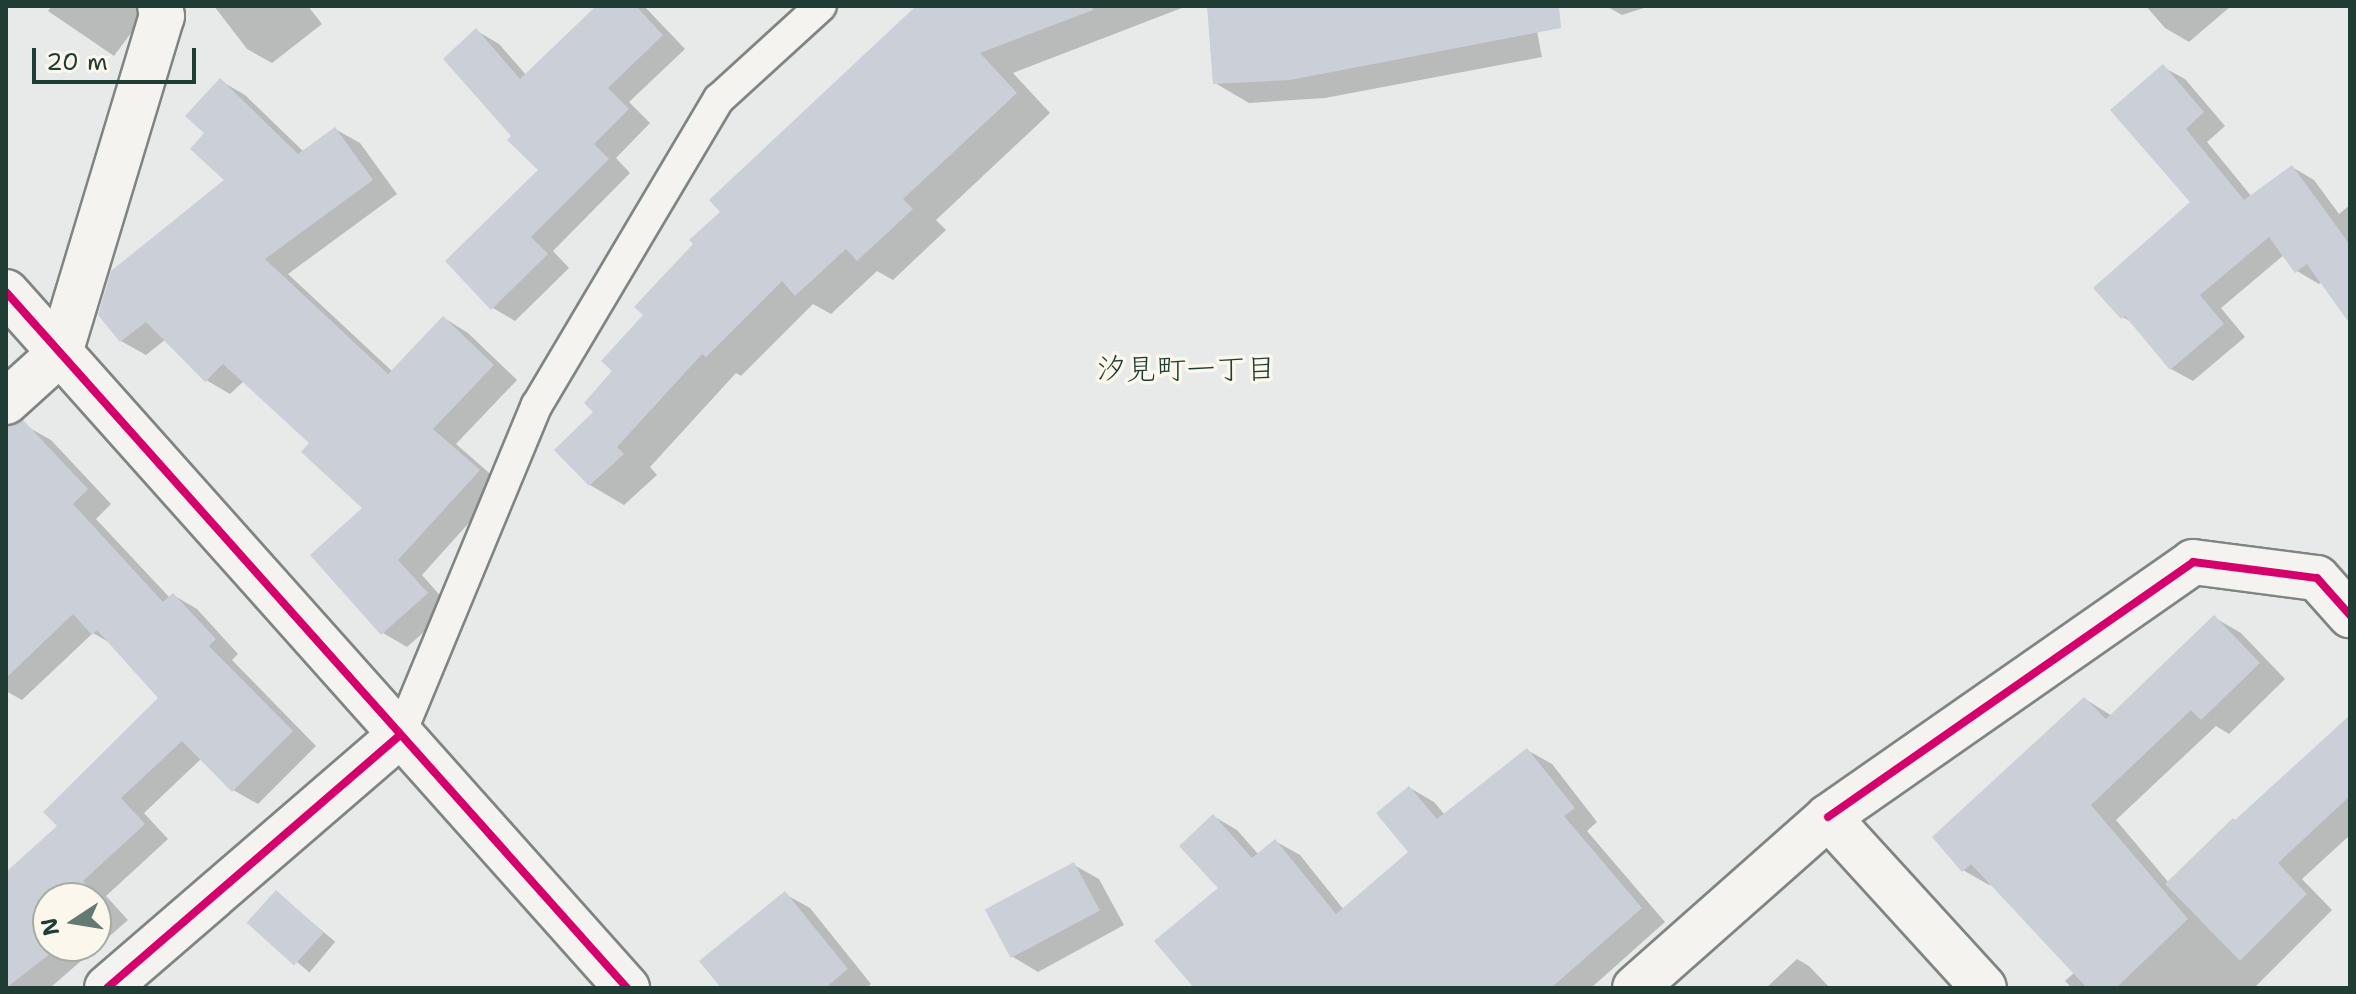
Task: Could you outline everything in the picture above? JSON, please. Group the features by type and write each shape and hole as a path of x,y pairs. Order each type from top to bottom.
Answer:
{"street":[{"path":"6,402 60,353 162,16 160,6"},
{"path":"6,292 627,988"},
{"path":"1635,988 1828,817 2193,562 2317,578 2350,615"},
{"path":"107,988 400,735"},
{"path":"1828,817 1984,988"}],"lane":[{"path":"400,735 537,405 719,99 821,6"}],"building":[{"path":"596,6 636,6 663,35 608,88 629,109 594,144 609,159 531,237 548,254 491,310 445,261 538,170 507,140 511,136 443,59 476,28 520,79"},
{"path":"916,6 1092,6 1093,10 980,53 1017,93 903,199 913,209 857,261 846,249 795,296 782,281 706,357 702,354 617,447 624,454 589,486 554,450 593,412 584,403 612,371 601,361 643,315 634,307 693,244 689,240 720,212 709,200"},
{"path":"1207,6 1559,6 1561,28 1290,80 1213,84"},
{"path":"2163,64 2204,112 2186,129 2244,200 2292,165 2350,245 2350,324 2307,264 2295,273 2269,237 2200,295 2224,324 2170,370 2125,316 2121,319 2093,288 2190,202 2110,110"},
{"path":"220,78 298,154 335,127 373,180 265,259 388,374 443,316 494,365 433,429 480,470 398,560 428,593 381,635 310,555 362,508 301,452 309,443 223,364 205,382 146,322 120,342 98,315 111,271 224,180 190,149 204,133 185,116"},
{"path":"23,420 88,489 73,504 163,602 173,593 216,639 209,646 293,731 232,792 182,741 121,798 145,824 84,882 32,882 32,962 39,962 6,988 6,872 57,826 43,812 158,698 97,630 92,635 73,614 6,678 6,426"},
{"path":"2214,615 2260,663 2201,720 2191,710 2091,805 2188,919 2116,988 2087,988 1971,864 1962,872 1932,837 2084,697 2106,719"},
{"path":"2350,715 2350,796 2278,863 2307,894 2240,961 2165,884 2233,818 2235,820"},
{"path":"1527,748 1575,808 1564,816 1642,908 1551,988 1194,988 1154,941 1218,888 1179,846 1213,814 1252,858 1275,839 1336,914 1408,852 1376,813 1409,786 1437,819"},
{"path":"1074,862 1100,911 1011,958 985,909"},
{"path":"276,890 324,933 294,966 247,923"},
{"path":"785,891 848,969 825,988 721,988 699,961"}],"cycle path":[{"path":"6,292 627,988"},
{"path":"1828,817 2193,562 2317,578 2350,615"},
{"path":"107,988 400,735"}],"district":[{"name":"汐見町一丁目","path":"1186,369"}]}
